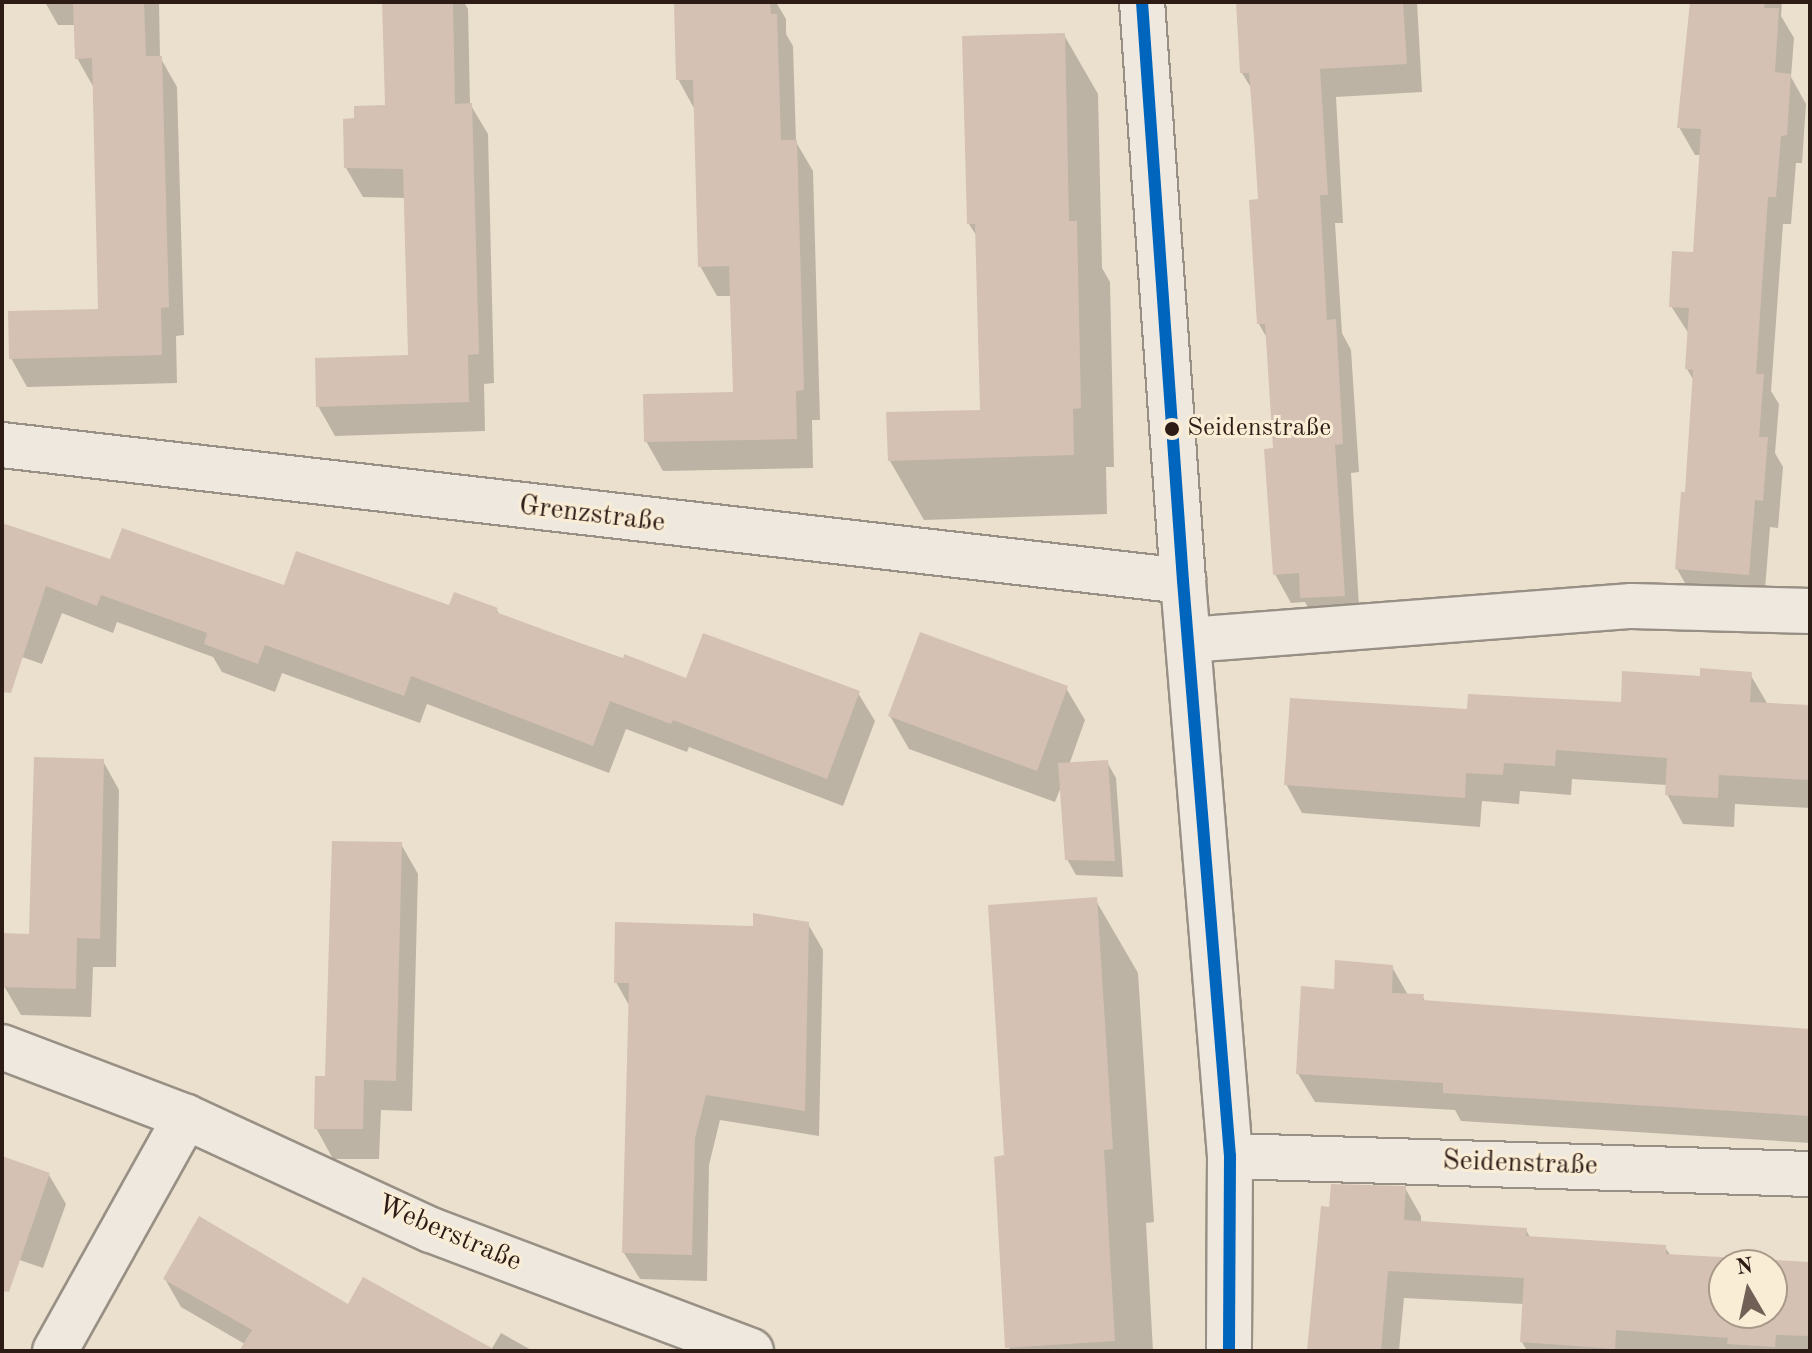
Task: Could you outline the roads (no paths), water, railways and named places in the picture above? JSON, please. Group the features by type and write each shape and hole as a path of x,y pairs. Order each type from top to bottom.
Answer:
{"street":[{"path":"1142,2 1183,581 1230,1156 1229,1351"},
{"name":"Grenzstraße","path":"2,445 1183,581"},
{"path":"1189,640 1632,606 1810,611"},
{"name":"Weberstraße","path":"2,1047 186,1117 431,1230 726,1347"},
{"path":"55,1351 186,1117"},
{"name":"Seidenstraße","path":"1230,1156 1810,1174"}],"place":[{"name":"Seidenstraße","path":"1172,429"}]}
